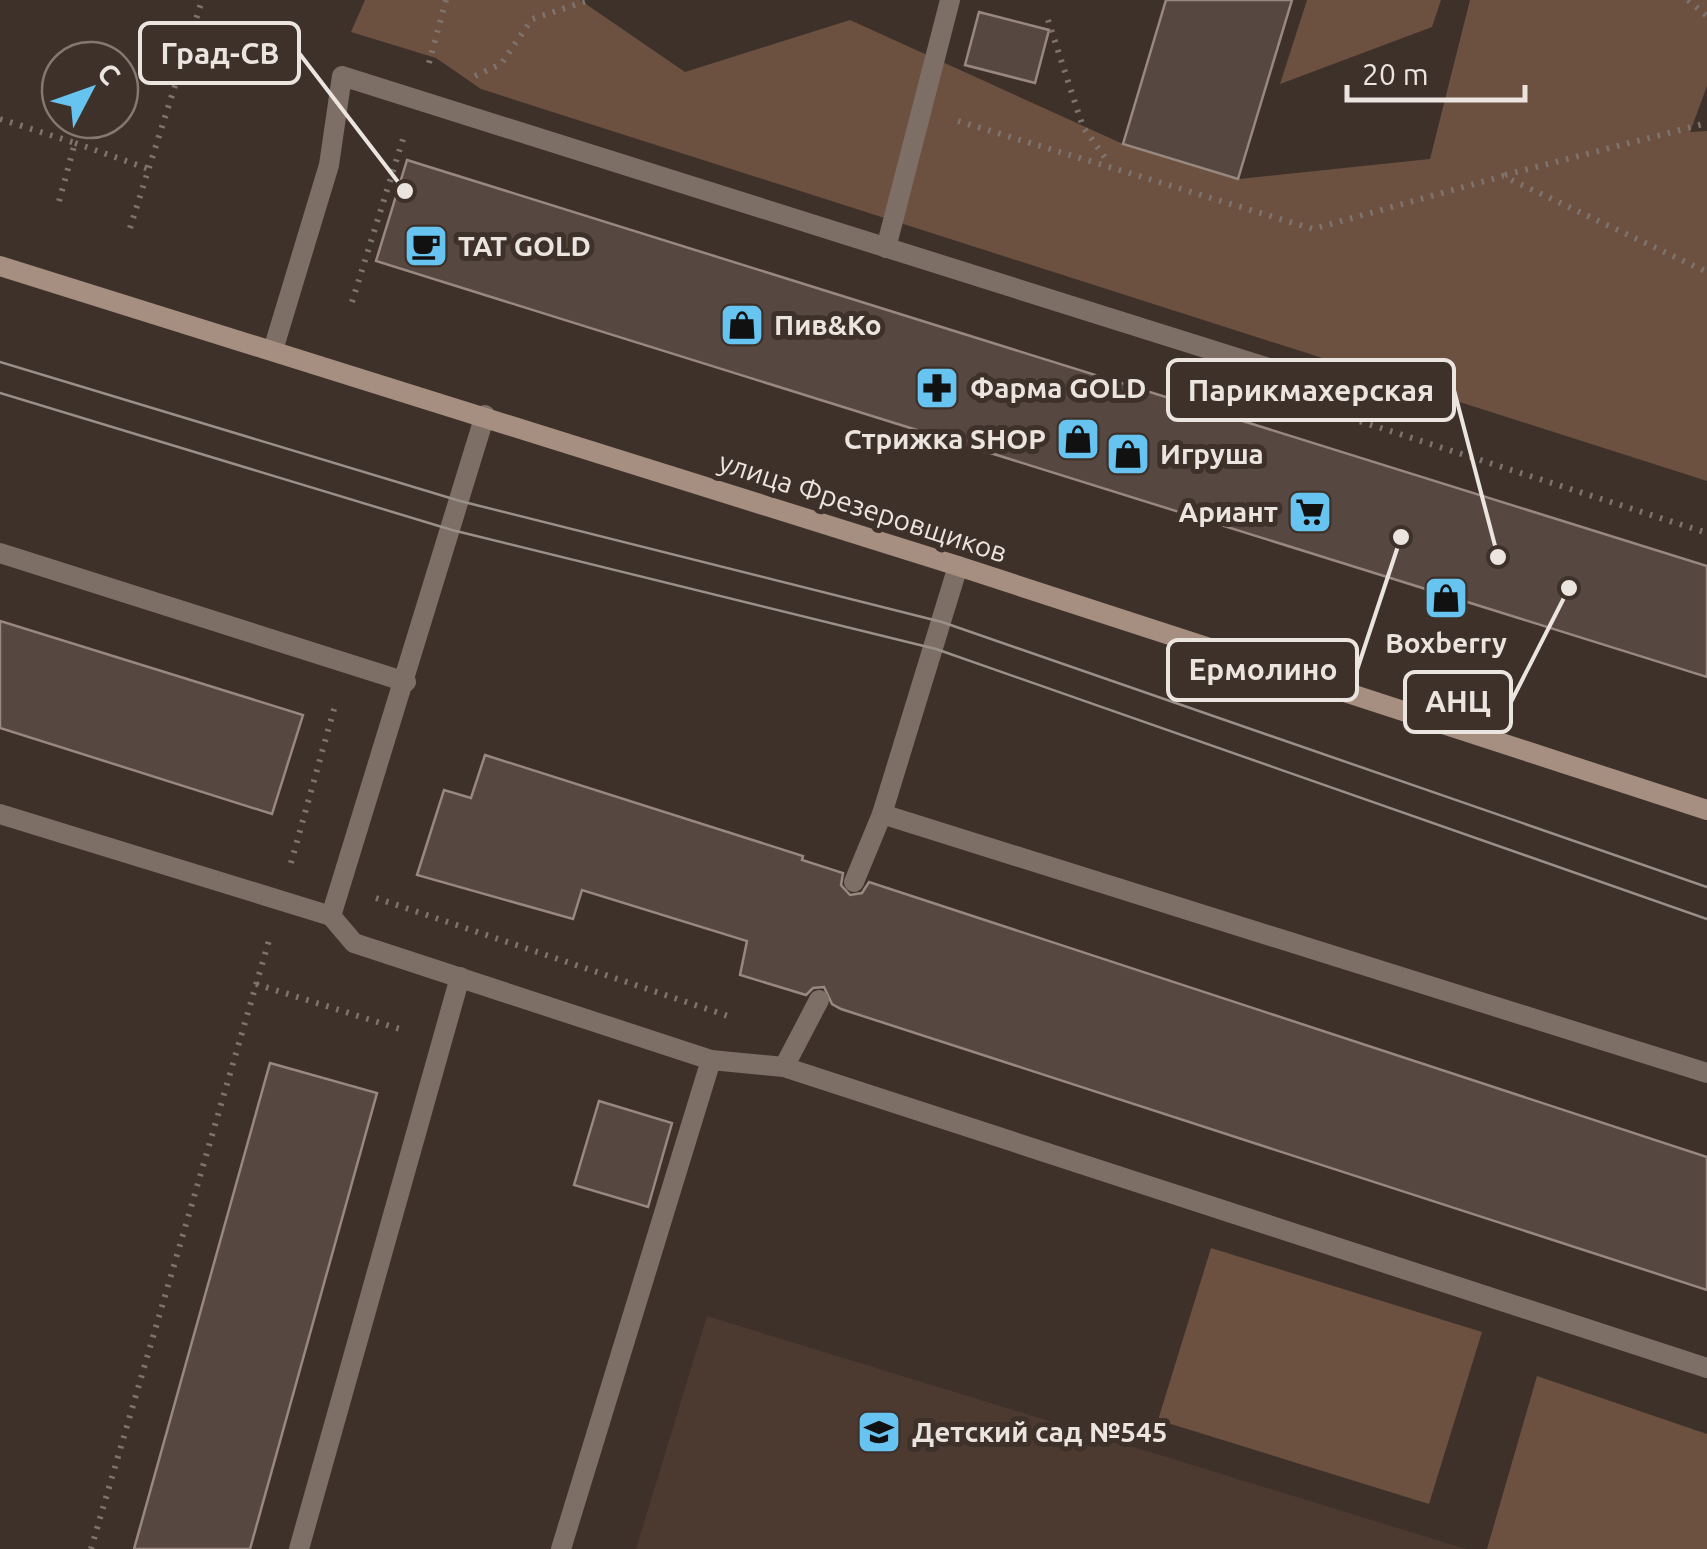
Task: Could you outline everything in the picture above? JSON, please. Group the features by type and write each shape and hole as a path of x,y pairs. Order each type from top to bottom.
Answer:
{"main road":[{"name":"улица Фрезеровщиков","path":"0,266 485,415 1707,810"}],"street":[{"path":"886,248 950,0"},
{"path":"273,350 330,165 342,76 1278,371"},
{"path":"331,916 485,415"},
{"path":"0,553 406,682"},
{"path":"854,882 882,814 958,566"},
{"path":"0,814 331,916 354,944 711,1060 784,1067 1707,1368"},
{"path":"882,814 1707,1074"},
{"path":"299,1549 460,977"},
{"path":"784,1067 819,1000"},
{"path":"565,1548 711,1060"}],"path":[{"path":"130,228 202,0"},
{"path":"352,302 418,102 446,0"},
{"path":"418,102 500,64 532,19 590,0"},
{"path":"1688,0 1707,16"},
{"path":"1048,20 1083,127 1110,164"},
{"path":"922,110 1314,228 1707,124"},
{"path":"0,119 149,170"},
{"path":"58,206 75,143"},
{"path":"1503,176 1707,272"},
{"path":"347,662 290,867 798,1039"},
{"path":"91,1549 256,984"}],"shaded area":[{"path":"365,0 580,0 685,72 850,20 1123,144 1239,179 1430,159 1470,0 1707,0 1707,86 1690,132 1707,131 1707,481 481,89 436,58 351,32"},
{"path":"1307,0 1441,0 1432,27 1280,84"},
{"path":"1211,1248 1482,1332 1429,1504 1158,1420"},
{"name":"Детский сад №545","path":"707,1316 1466,1549 636,1549"},
{"path":"1537,1376 1707,1434 1707,1549 1487,1549"}],"building":[{"path":"1166,0 1292,0 1238,179 1123,144"},
{"path":"979,12 1049,30 1035,83 965,65"},
{"path":"407,160 1707,566 1707,677 376,261"},
{"path":"0,621 303,715 272,814 0,728"},
{"path":"485,755 803,856 802,860 843,873 841,885 850,895 862,893 869,882 1707,1157 1707,1290 841,1009 832,1004 824,987 813,988 806,995 740,975 747,941 582,890 573,919 417,875 444,790 471,798"},
{"path":"270,1063 377,1093 250,1549 134,1549"},
{"path":"599,1101 672,1123 648,1207 574,1185"}],"tram line":[{"path":"0,362 460,501 942,622 1707,887"},
{"path":"0,393 452,530 936,649 1707,919"}],"place":[{"name":"Град-СВ","path":"405,191"},
{"name":"TAT GOLD","path":"426,246"},
{"name":"Пив&Ко","path":"742,325"},
{"name":"Фарма GOLD","path":"937,388"},
{"name":"Стрижка SHOP","path":"1078,439"},
{"name":"Игруша","path":"1128,454"},
{"name":"Ариант","path":"1310,512"},
{"name":"Ермолино","path":"1401,537"},
{"name":"Парикмахерская","path":"1498,557"},
{"name":"АНЦ","path":"1569,588"},
{"name":"Boxberry","path":"1446,598"},
{"name":"Детский сад №545","path":"879,1432"}]}
